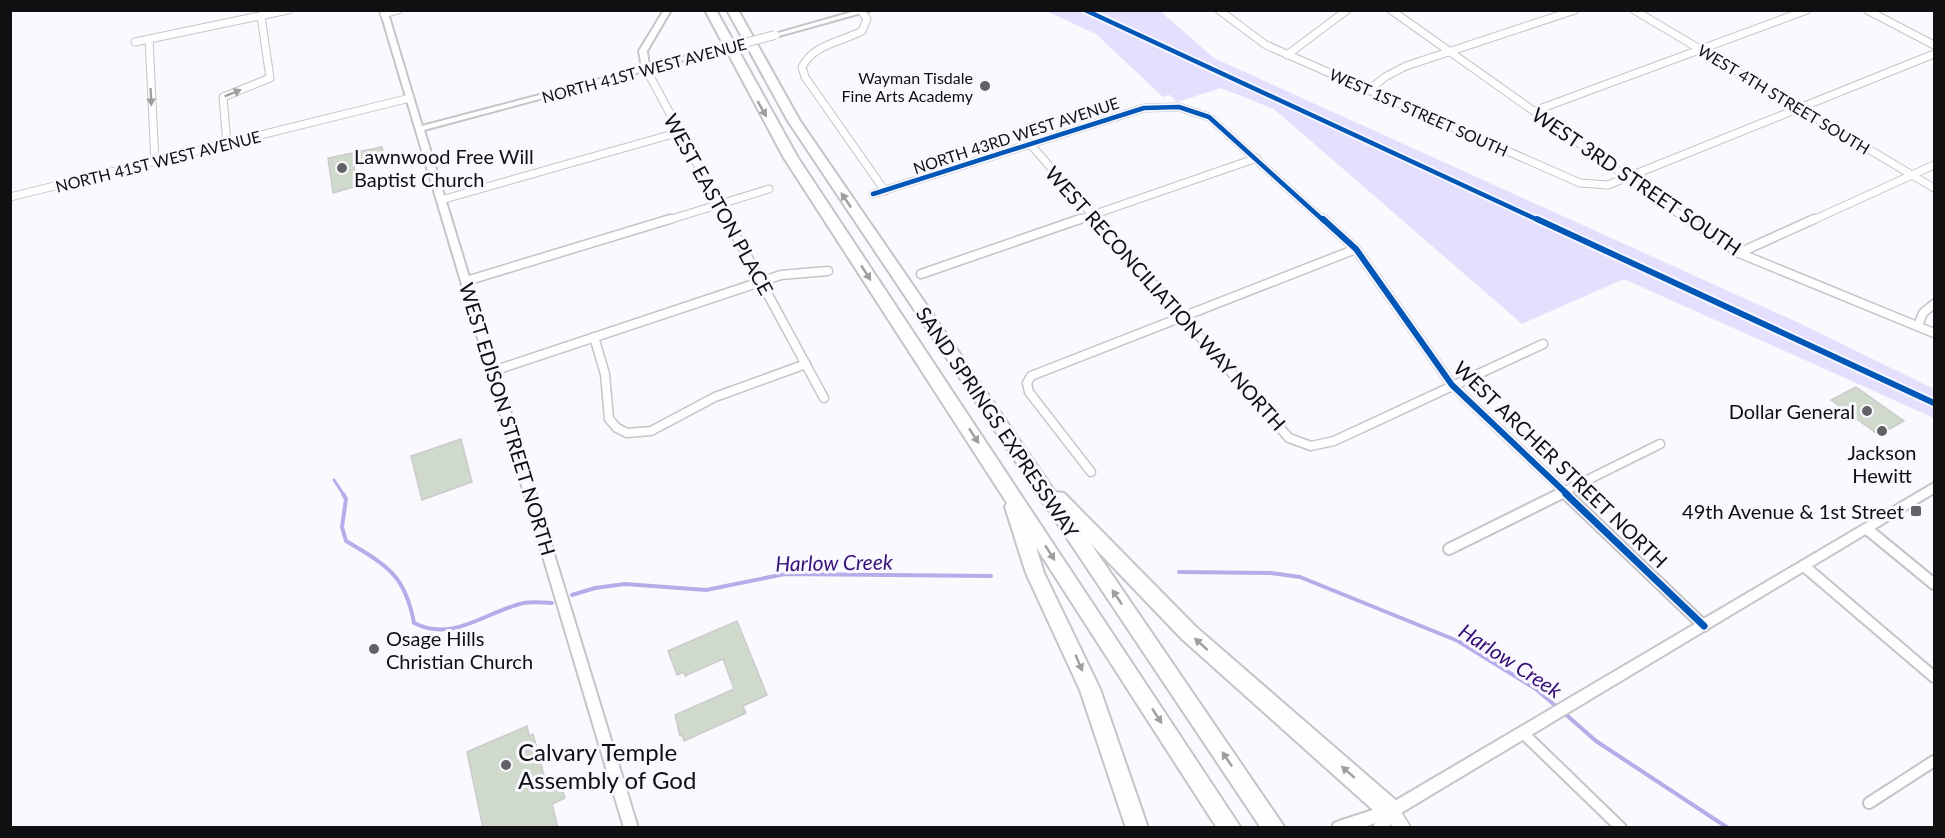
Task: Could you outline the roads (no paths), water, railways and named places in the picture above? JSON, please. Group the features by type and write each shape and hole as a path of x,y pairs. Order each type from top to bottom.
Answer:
{"highway":[{"name":"SAND SPRINGS EXPRESSWAY","path":"710,10 791,158 1229,826"},
{"name":"SAND SPRINGS EXPRESSWAY","path":"732,10 794,121 1274,828"},
{"path":"1033,474 1106,544 1140,584 1188,632 1392,822"},
{"path":"1007,486 1035,573 1090,689 1137,828"}],"street":[{"path":"135,42 288,10"},
{"path":"383,12 398,10"},
{"path":"646,69 642,59 643,51 668,10"},
{"name":"WEST 1ST STREET SOUTH","path":"1219,10 1254,38 1287,55 1580,183 1604,186 1935,54"},
{"path":"1287,55 1347,10"},
{"name":"WEST 3RD STREET SOUTH","path":"1391,10 1709,235 1739,253 1935,333"},
{"path":"1369,90 1394,71 1575,10"},
{"name":"WEST 4TH STREET SOUTH","path":"1634,10 1935,188"},
{"path":"1534,111 1807,10"},
{"path":"1867,10 1935,45"},
{"path":"866,11 867,19 862,31 814,51 802,67 805,77 885,190"},
{"name":"NORTH 41ST WEST AVENUE","path":"420,129 866,11"},
{"name":"WEST EDISON STREET NORTH","path":"383,12 631,828"},
{"path":"227,144 223,97 270,78 261,16"},
{"path":"149,39 155,162"},
{"name":"WEST EASTON PLACE","path":"646,69 824,398"},
{"name":"NORTH 41ST WEST AVENUE","path":"10,197 410,99"},
{"name":"NORTH 43RD WEST AVENUE","path":"873,194 1144,108 1168,106"},
{"name":"WEST ARCHER STREET NORTH","path":"1168,106 1188,109 1209,117 1356,249 1452,385 1704,626"},
{"path":"441,200 680,132"},
{"name":"WEST RECONCILIATION WAY NORTH","path":"1030,144 1289,438 1306,447 1316,448 1452,385"},
{"path":"921,274 1257,158"},
{"path":"1739,253 1935,165"},
{"path":"466,281 769,189"},
{"path":"1090,472 1029,392 1028,379 1182,316 1356,249"},
{"path":"493,372 761,281 799,272 828,271"},
{"path":"1918,326 1923,313 1935,304"},
{"path":"594,337 605,374 608,414 612,424 620,430 633,433 651,431 715,397 806,364"},
{"path":"1452,385 1543,344"},
{"path":"1449,549 1660,444"},
{"path":"1340,828 1392,822 1529,731 1935,488"},
{"path":"1867,529 1935,584"},
{"path":"1804,566 1935,677"},
{"path":"1529,731 1621,828"},
{"path":"1869,803 1935,761"}],"waterway":[{"name":"Harlow Creek","path":"334,480 344,495"},
{"name":"Harlow Creek","path":"343,494 346,499 342,527 346,541 392,573 405,593 414,623 429,628 456,628 524,603 552,603"},
{"name":"Harlow Creek","path":"1179,572 1271,573 1300,577 1458,641 1536,689 1558,708"},
{"name":"Harlow Creek","path":"572,595 595,588 625,584 706,590 785,574 991,576"},
{"name":"Harlow Creek","path":"1563,712 1596,741 1728,828"}],"place":[{"name":"Wayman Tisdale Fine Arts Academy","path":"985,86"},
{"name":"Lawnwood Free Will Baptist Church","path":"342,168"},
{"name":"Dollar General","path":"1867,411"},
{"name":"Jackson Hewitt","path":"1882,431"},
{"name":"49th Avenue & 1st Street","path":"1916,511"},
{"name":"Osage Hills Christian Church","path":"374,649"},
{"name":"Calvary Temple Assembly of God","path":"506,765"}]}
